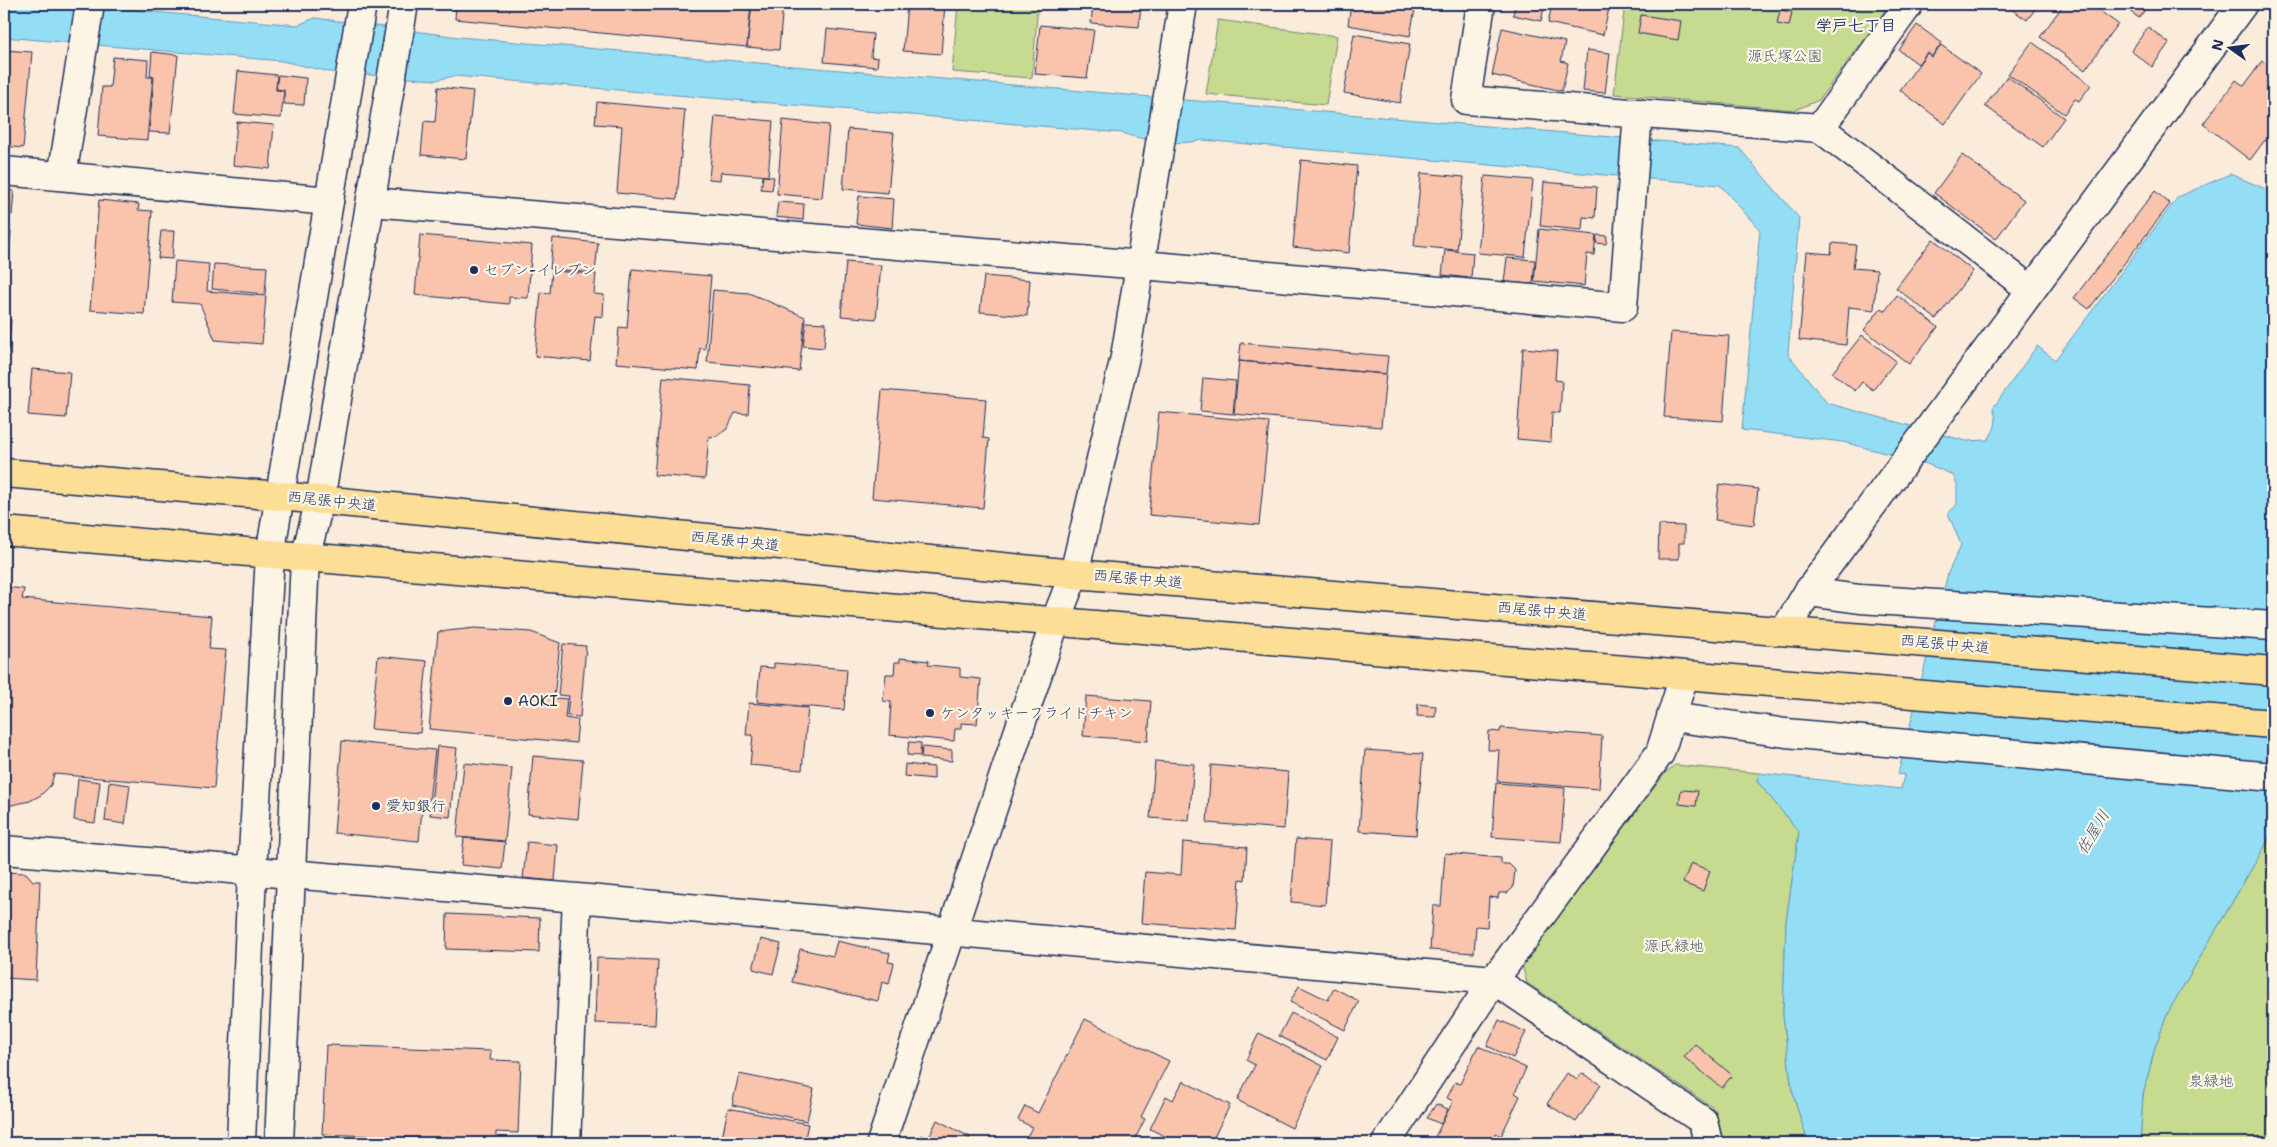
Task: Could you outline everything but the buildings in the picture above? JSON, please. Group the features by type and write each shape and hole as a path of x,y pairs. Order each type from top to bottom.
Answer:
{"main road":[{"name":"西尾張中央道","path":"4,473 280,496 1074,574 1785,630 2273,671"},
{"path":"4,531 1684,676 2273,724"}],"street":[{"path":"62,176 90,4"},
{"path":"881,1143 1056,622 1074,574 1125,357 1142,265 1184,4"},
{"path":"1481,4 1466,100 1638,122 1820,128 2031,290"},
{"path":"1820,128 1909,4"},
{"path":"1785,630 1808,592 2243,4"},
{"path":"240,1143 252,871 270,555 361,11"},
{"path":"279,1143 305,558 320,500 403,14"},
{"path":"371,202 1623,306 1638,122"},
{"path":"4,171 329,201"},
{"path":"1808,592 1860,599 2273,626"},
{"path":"1386,1143 1494,980 1660,753 1684,676"},
{"path":"1671,717 1786,733 2273,777"},
{"path":"4,850 577,898 1494,980 1703,1121 1708,1143"},
{"path":"566,1143 577,898"}],"green space":[{"path":"958,4 1038,4 1032,78 952,72"},
{"name":"源氏塚公園","path":"1625,4 1890,4 1819,100 1795,110 1614,94"},
{"path":"1218,20 1337,36 1326,105 1206,94"},
{"name":"源氏緑地","path":"1675,765 1759,773 1757,781 1799,832 1786,922 1783,1014 1792,1090 1808,1143 1724,1143 1715,1109 1527,983 1522,965 1665,773"},
{"name":"泉緑地","path":"2273,832 2273,1143 2140,1143 2143,1095 2155,1047 2168,1012"}],"water":[{"name":"佐屋川","path":"4,4 64,4 298,25 315,18 459,37 1739,148 1799,218 1788,354 1827,403 1966,441 1988,440 1995,424 1993,408 2037,346 2055,360 2178,197 2230,174 2273,192 2273,832 2168,1012 2155,1047 2143,1095 2140,1143 1808,1143 1792,1090 1783,1014 1786,922 1799,832 1757,781 1759,773 1901,789 1904,775 1898,774 1948,573 1961,545 1948,513 1957,505 1957,484 1953,475 1927,464 1843,442 1742,430 1760,230 1720,185 1202,140 1182,143 1161,142 1122,133 454,76 436,80 330,72 282,61 4,37"}],"place":[{"name":"セブン-イレブン","path":"474,270"},
{"name":"AOKI","path":"508,701"},
{"name":"ケンタッキーフライドチキン","path":"930,713"},
{"name":"愛知銀行","path":"376,806"}],"district":[{"name":"学戸七丁目","path":"1856,25"}]}
